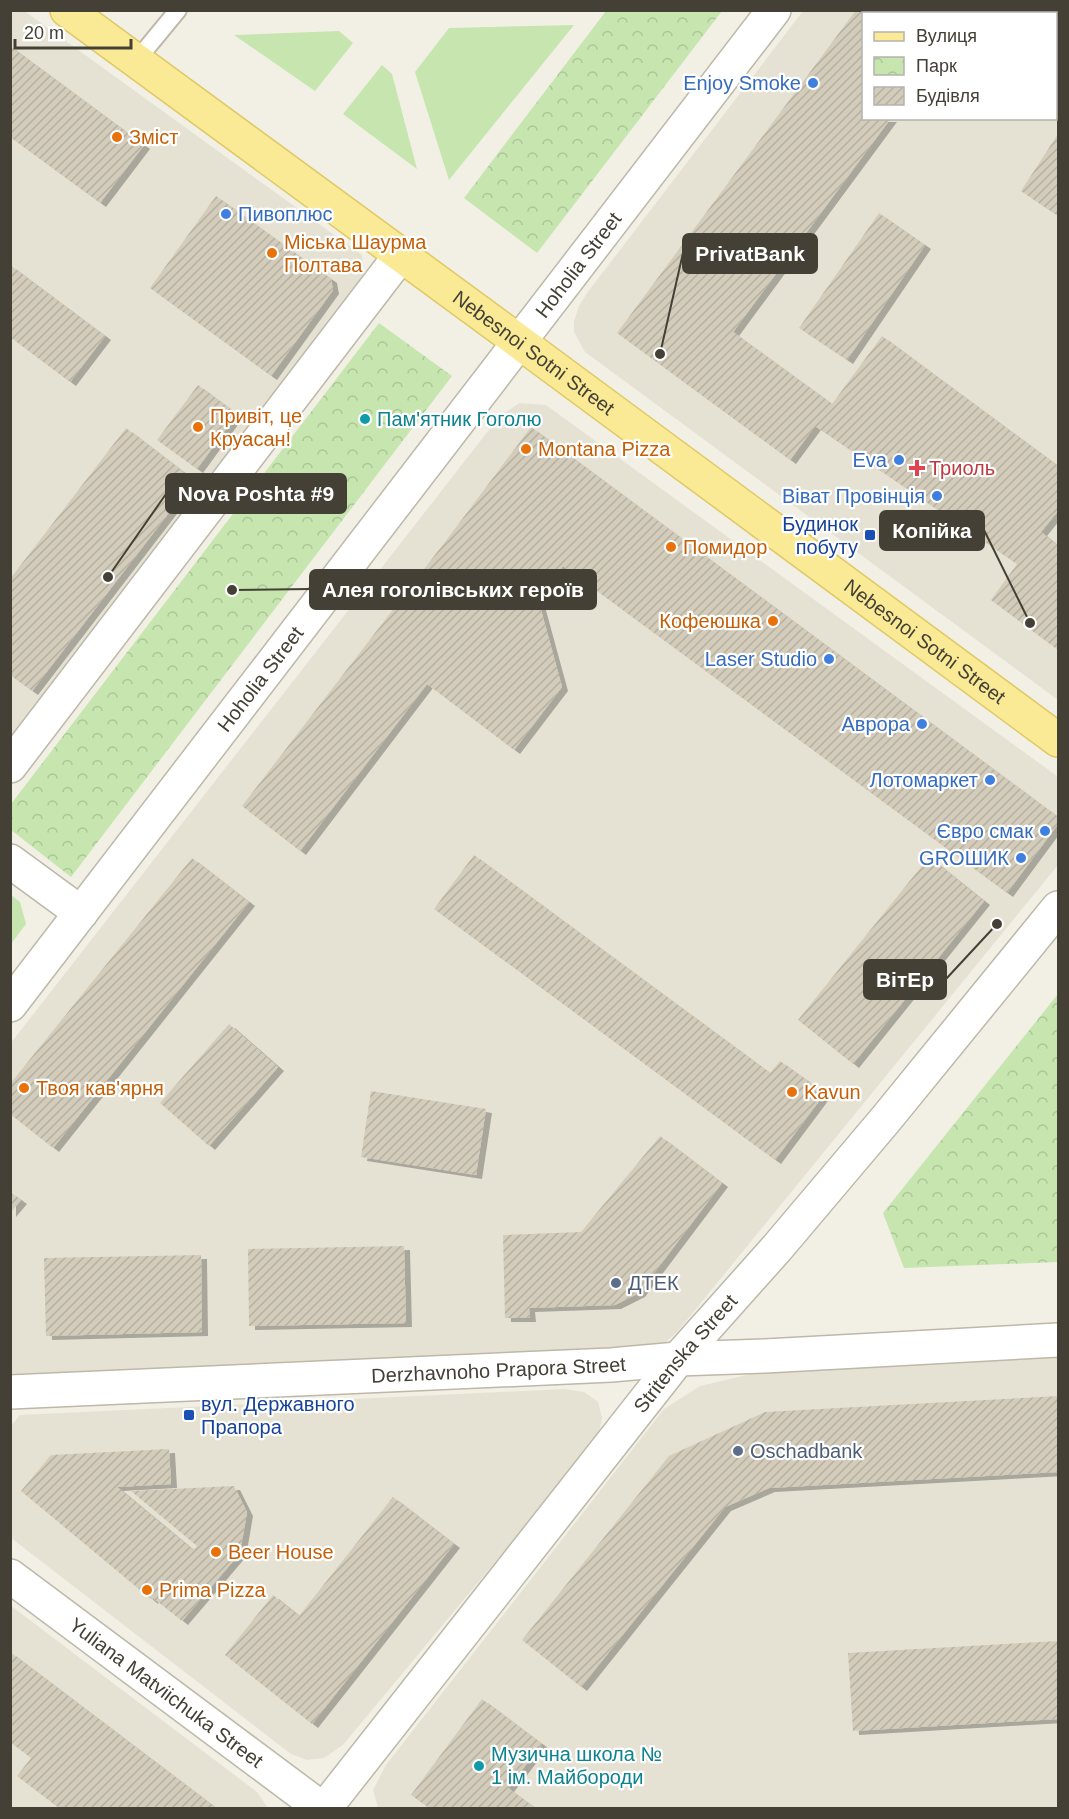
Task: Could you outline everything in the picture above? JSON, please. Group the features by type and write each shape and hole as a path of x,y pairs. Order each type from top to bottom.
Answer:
{"main road":[{"name":"Nebesnoi Sotni Street","path":"66,10 400,256 520,341 1059,740"}],"street":[{"name":"Hoholia Street","path":"10,1005 774,10"},
{"path":"10,766 400,256"},
{"path":"10,861 81,913"},
{"name":"Stritenska Street","path":"323,1809 678,1359 777,1248 886,1119 1059,908"},
{"name":"Derzhavnoho Prapora Street","path":"10,1392 599,1365 1059,1340"},
{"name":"Yuliana Matviichuka Street","path":"10,1576 323,1809"}],"lane":[{"path":"136,61 178,10"}],"shaded area":[{"path":"23,10 362,255 365,282 11,756 10,11"},
{"path":"803,11 1058,11 1058,700 585,352 574,332 574,321 579,306"},
{"path":"519,403 546,405 1057,776 1058,865 678,1331 666,1342 646,1349 11,1374 10,1044 499,417"},
{"path":"1058,1356 1058,1808 378,1808 373,1790 386,1765 664,1409 700,1386 768,1370"},
{"path":"565,1389 584,1392 598,1402 602,1418 598,1438 343,1745 324,1758 307,1760 291,1754 11,1538 10,1427 20,1415"},
{"path":"10,1605 257,1792 268,1808 11,1808"}],"green space":[{"path":"606,11 722,11 537,253 464,198"},
{"path":"574,25 449,180 415,72 449,28"},
{"path":"339,31 353,43 315,91 234,35"},
{"path":"382,65 392,74 417,169 343,114"},
{"path":"379,323 452,376 71,877 11,830 11,804"},
{"path":"11,895 20,902 26,924 11,944"},
{"path":"1058,994 1058,1262 904,1268 883,1213"}],"building":[{"path":"856,10 971,10 970,12 862,12 862,120 890,120 733,332 832,404 882,336 1058,466 1058,511 1041,532 1058,546 1058,650 991,600 1017,564 815,426 790,460 617,333"},
{"path":"10,46 144,145 100,203 10,137"},
{"path":"1058,134 1058,216 1021,191"},
{"path":"216,196 331,279 333,290 271,376 150,288"},
{"path":"879,213 925,245 847,360 799,328"},
{"path":"10,265 105,336 70,382 10,337"},
{"name":"Привіт, це Круасан!","path":"198,385 237,414 197,469 157,440"},
{"path":"531,427 1058,817 1058,824 1007,893 563,566 538,599 562,687 514,750 427,684 300,851 242,806"},
{"path":"126,428 194,480 32,691 10,675 10,579"},
{"path":"474,855 770,1073 780,1061 825,1093 775,1160 434,909"},
{"path":"929,857 984,901 853,1064 798,1020"},
{"path":"192,858 249,902 53,1148 10,1114 10,1084"},
{"path":"229,1024 278,1067 209,1146 160,1103"},
{"path":"371,1091 486,1109 476,1175 361,1157"},
{"path":"660,1136 722,1183 639,1293 615,1305 529,1308 530,1318 505,1318 503,1235 581,1232"},
{"path":"10,1192 21,1200 10,1213"},
{"path":"404,1246 406,1323 249,1326 248,1249"},
{"path":"201,1255 202,1332 46,1336 44,1258"},
{"path":"1058,1396 1058,1472 769,1488 725,1507 581,1687 522,1640 669,1456 765,1412"},
{"path":"169,1449 171,1484 117,1487 193,1550 197,1546 131,1491 234,1486 247,1512 240,1553 182,1621 153,1598 152,1600 21,1491 51,1455"},
{"path":"393,1497 454,1544 312,1724 225,1655 273,1595 299,1616"},
{"path":"1058,1641 1058,1719 853,1731 848,1653"},
{"path":"10,1652 216,1808 59,1808 17,1776 31,1758 10,1742"},
{"name":"Музична школа № 1 ім. Майбороди","path":"482,1699 542,1744 508,1788 535,1808 429,1808 411,1795"}],"place":[{"name":"Enjoy Smoke","path":"813,83"},
{"name":"Зміст","path":"117,137"},
{"name":"Пивоплюс","path":"226,214"},
{"name":"Міська Шаурма Полтава","path":"272,253"},
{"name":"PrivatBank","path":"660,354"},
{"name":"Пам'ятник Гоголю","path":"365,419"},
{"name":"Привіт, це Круасан!","path":"198,427"},
{"name":"Montana Pizza","path":"526,449"},
{"name":"Eva","path":"899,460"},
{"name":"Триоль","path":"917,468"},
{"name":"Віват Провінція","path":"937,496"},
{"name":"Будинок побуту","path":"870,535"},
{"name":"Помидор","path":"671,547"},
{"name":"Nova Poshta #9","path":"108,577"},
{"name":"Алея гоголівських героїв","path":"232,590"},
{"name":"Кофеюшка","path":"773,621"},
{"name":"Копійка","path":"1030,623"},
{"name":"Laser Studio","path":"829,659"},
{"name":"Аврора","path":"922,724"},
{"name":"Лотомаркет","path":"990,780"},
{"name":"Євро смак","path":"1045,831"},
{"name":"GROШИК","path":"1021,858"},
{"name":"ВітЕр","path":"997,924"},
{"name":"Твоя кав'ярня","path":"24,1088"},
{"name":"Kavun","path":"792,1092"},
{"name":"ДТЕК","path":"616,1283"},
{"name":"вул. Державного Прапора","path":"189,1415"},
{"name":"Oschadbank","path":"738,1451"},
{"name":"Beer House","path":"216,1552"},
{"name":"Prima Pizza","path":"147,1590"},
{"name":"Музична школа № 1 ім. Майбороди","path":"479,1766"}]}
